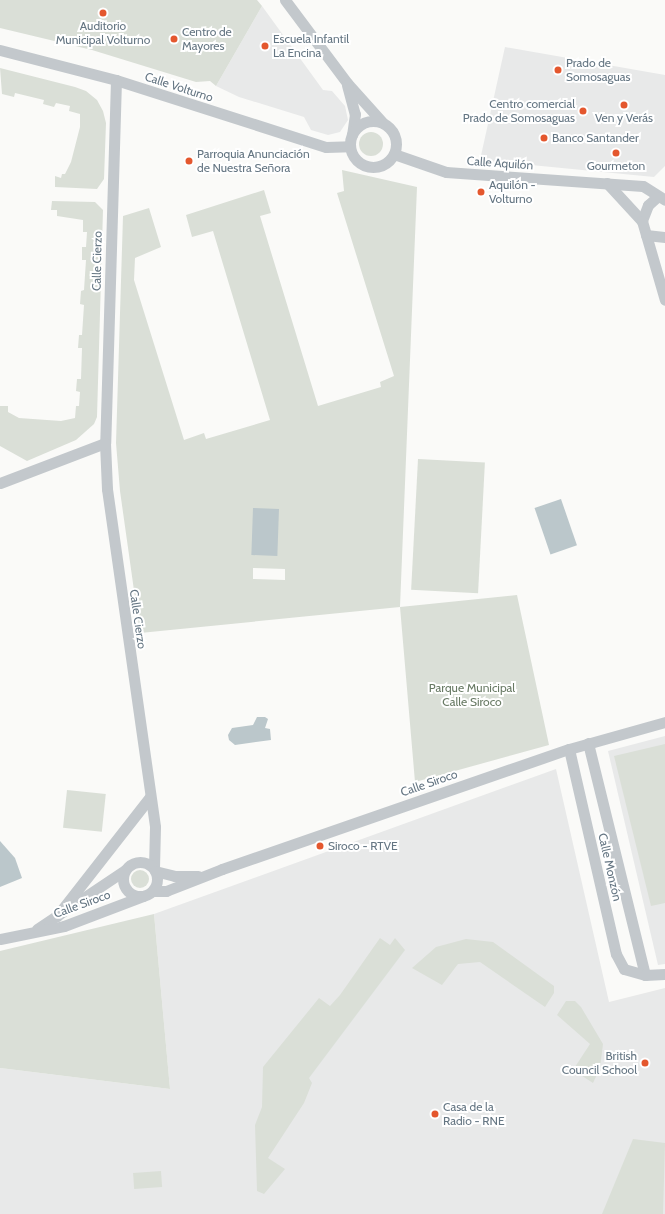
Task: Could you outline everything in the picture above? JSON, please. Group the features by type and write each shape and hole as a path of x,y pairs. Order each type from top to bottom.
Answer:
{"street":[{"path":"285,0 347,83 393,133 396,140 394,154 384,165 369,167 356,160 351,141 355,114 347,83"},
{"name":"Calle Volturno","path":"0,50 116,80 326,146 351,141"},
{"name":"Calle Cierzo","path":"116,80 105,443 107,489 155,827 155,869"},
{"path":"351,141 355,130 368,122 383,123"},
{"name":"Calle Aquilón","path":"394,154 446,172 643,186 662,196"},
{"path":"607,184 642,221 665,300"},
{"path":"642,221 648,205 662,196"},
{"path":"646,235 665,237"},
{"path":"0,483 105,443"},
{"name":"Calle Siroco","path":"0,939 28,935 64,926 148,894 166,891 569,749 665,722"},
{"name":"Calle Monzón","path":"588,743 644,975"},
{"name":"Calle Monzón","path":"569,749 616,954 624,969 644,975 665,974"},
{"path":"57,916 150,797"},
{"path":"141,861 155,869 157,882 148,894 132,894 125,886 125,870 132,863 141,861"},
{"name":"Calle Siroco","path":"155,869 175,876 205,876"},
{"name":"Calle Siroco","path":"28,935 125,870"}],"shaded area":[{"name":"Escuela Infantil La Encina","path":"262,6 323,90 332,91 345,106 348,120 340,132 328,135 311,130 304,117 239,97 216,86"},
{"name":"Centro comercial Prado de Somosaguas","path":"505,47 665,75 665,166 654,177 480,160"},
{"path":"561,499 577,545 550,554 535,508"},
{"path":"253,508 279,509 277,556 251,555"},
{"path":"257,717 265,717 268,719 265,728 270,729 271,740 235,745 229,740 228,735 232,728 253,725"},
{"path":"665,736 665,964 658,965 608,751"},
{"path":"556,769 609,1002 665,988 665,1214 0,1214 0,1068 170,1089 154,914"},
{"path":"0,841 15,858 22,878 0,887"}],"green space":[{"path":"0,0 257,0 262,6 216,86 210,81 196,82 92,50 0,28"},
{"path":"0,68 75,87 86,91 97,100 103,111 106,123 104,179 97,189 55,187 55,176 61,178 62,174 65,174 71,162 80,127 80,114 69,111 70,106 56,103 54,107 43,104 44,100 15,93 14,97 2,94"},
{"path":"371,132 379,136 383,144 379,152 371,156 363,152 359,144 363,136"},
{"path":"342,170 417,187 400,607 140,633 120,491 116,443 123,216 149,208 161,247 135,258 134,280 184,440 204,433 206,439 270,420 213,231 192,237 186,215 264,190 271,213 260,216 318,406 381,387 380,382 394,376 337,193 344,191","holes":["253,568 285,569 285,580 253,579"]},
{"path":"52,201 95,202 103,210 97,417 94,424 76,440 27,461 0,446 0,406 8,406 8,412 19,418 61,421 75,418 76,406 79,406 80,392 76,391 77,379 81,379 82,348 78,348 79,335 82,335 84,305 80,304 81,291 84,290 86,260 82,260 82,247 86,247 87,232 83,232 83,220 57,216 57,210 51,210"},
{"path":"418,459 485,463 478,593 411,590"},
{"name":"Parque Municipal Calle Siroco","path":"517,595 549,745 415,782 400,607"},
{"path":"665,744 665,903 651,906 614,756"},
{"path":"67,790 106,794 102,832 63,828"},
{"path":"140,870 146,873 149,879 146,885 140,888 134,885 131,879 134,873"},
{"path":"154,914 170,1089 0,1068 0,951"},
{"path":"380,938 390,945 395,938 405,950 309,1078 312,1083 304,1103 268,1158 285,1169 264,1194 257,1191 255,1125 262,1107 263,1067 319,998 330,1006 340,995"},
{"path":"466,939 493,942 554,986 554,993 545,1007 480,962 458,964 442,985 412,968 436,947"},
{"path":"566,1001 575,1001 581,1007 603,1044 600,1068 593,1083 573,1070 590,1044 557,1015"},
{"path":"633,1139 665,1143 663,1214 602,1214"},
{"path":"161,1171 162,1187 134,1189 133,1173"}],"place":[{"name":"Auditorio Municipal Volturno","path":"103,13"},
{"name":"Centro de Mayores","path":"174,39"},
{"name":"Escuela Infantil La Encina","path":"265,46"},
{"name":"Prado de Somosaguas","path":"558,70"},
{"name":"Ven y Verás","path":"624,105"},
{"name":"Centro comercial Prado de Somosaguas","path":"583,111"},
{"name":"Banco Santander","path":"544,138"},
{"name":"Gourmeton","path":"616,153"},
{"name":"Parroquia Anunciación de Nuestra Señora","path":"189,161"},
{"name":"Aquilón - Volturno","path":"481,192"},
{"name":"Siroco - RTVE","path":"320,846"},
{"name":"British Council School","path":"645,1063"},
{"name":"Casa de la Radio - RNE","path":"435,1114"}]}
